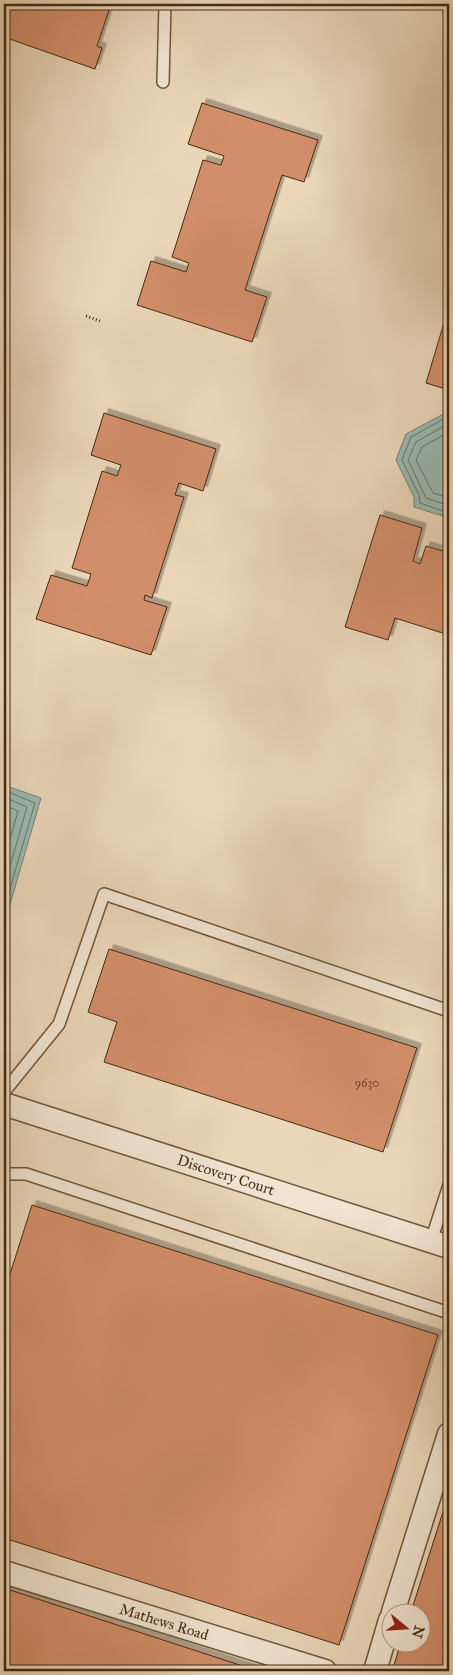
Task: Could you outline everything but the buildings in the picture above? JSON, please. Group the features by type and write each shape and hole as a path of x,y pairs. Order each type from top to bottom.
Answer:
{"street":[{"name":"Discovery Court","path":"4,1104 440,1244"},
{"path":"396,1602 449,1434"},
{"name":"Mathews Road","path":"4,1572 325,1671"},
{"path":"375,1671 381,1652"}],"lane":[{"path":"163,82 165,4"},
{"path":"4,1092 59,1024 104,894 449,1011"},
{"path":"4,1174 26,1174 449,1313"},
{"path":"440,1244 449,1185"}],"path":[{"path":"86,316 100,321"}],"water":[{"path":"449,411 449,518 414,507 414,497 396,460 406,434"},
{"path":"4,785 41,798 4,925"}]}
